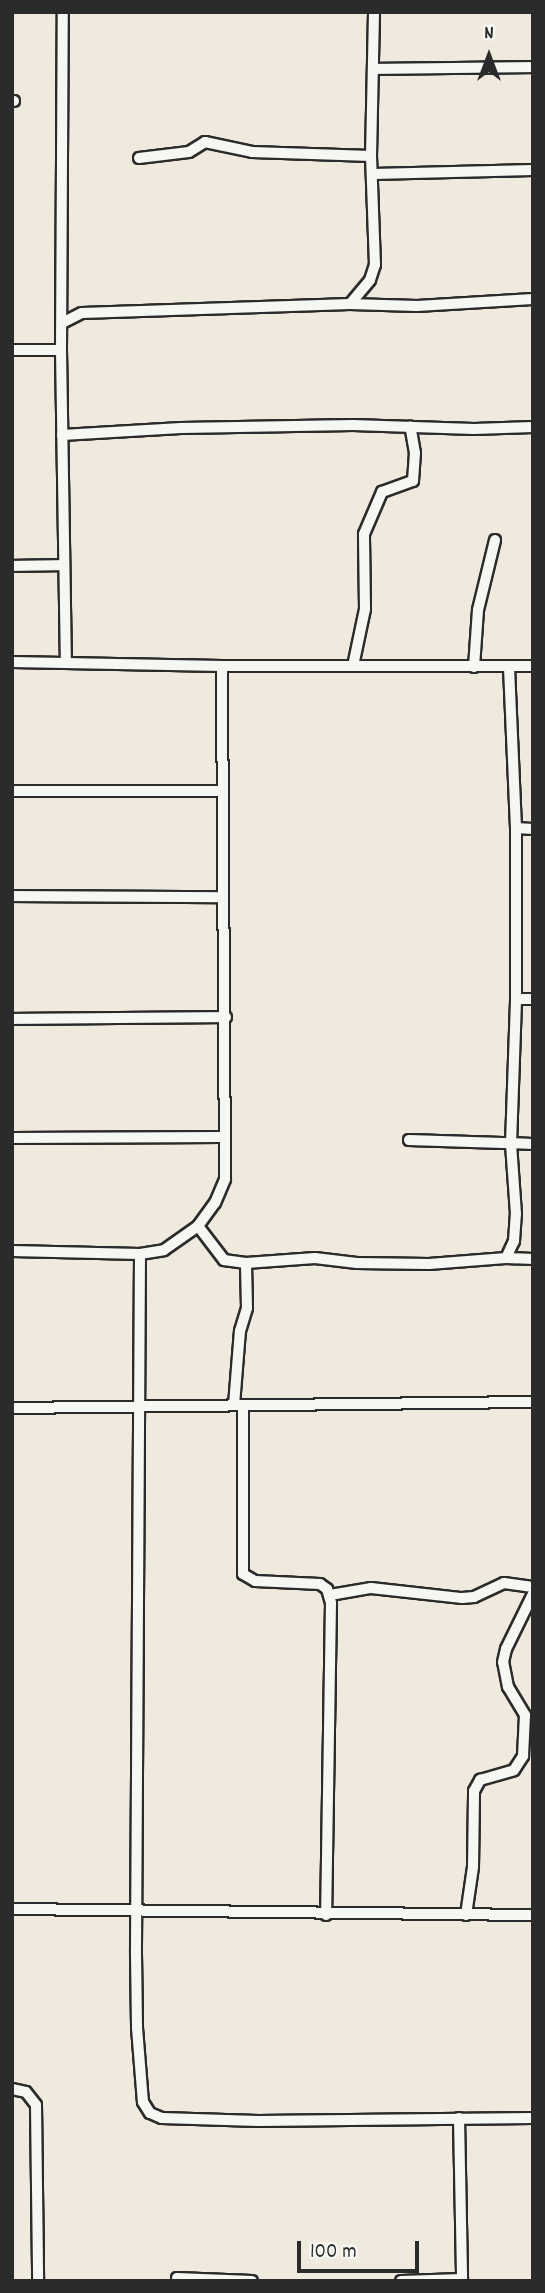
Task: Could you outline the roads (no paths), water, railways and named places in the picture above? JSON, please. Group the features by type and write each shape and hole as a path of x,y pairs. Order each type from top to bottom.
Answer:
{"street":[{"path":"63,12 61,350 66,661"},
{"path":"350,304 370,280 375,265 371,156 373,12"},
{"path":"373,69 533,67"},
{"path":"139,158 189,152 205,142 251,152 371,156"},
{"path":"373,174 533,170"},
{"path":"61,323 82,313 350,304 416,306 533,299"},
{"path":"12,350 61,350"},
{"path":"353,666 365,609 364,534 382,492 413,481 415,453 410,426"},
{"path":"62,435 181,428 533,427"},
{"path":"474,667 478,610 495,540"},
{"path":"12,566 64,565"},
{"path":"12,662 222,666 533,666"},
{"path":"12,1251 140,1254 164,1250 198,1226 215,1203 225,1179 222,1137 226,1017 222,666"},
{"path":"506,1258 514,1241 516,1214 511,1144 516,999 516,828 509,666"},
{"path":"12,791 222,790"},
{"path":"516,828 533,829"},
{"path":"12,896 223,897"},
{"path":"516,999 533,999"},
{"path":"12,1019 226,1017"},
{"path":"12,1138 222,1137"},
{"path":"409,1140 455,1139 533,1144"},
{"path":"198,1226 224,1260 246,1263 314,1258 357,1263 429,1264 506,1258 533,1259"},
{"path":"140,1254 137,1407 137,2028 143,2102 150,2113 162,2118 258,2121 533,2118"},
{"path":"246,1263 247,1308 240,1331 238,1405 243,1574 255,1581 320,1584 330,1595 326,1915"},
{"path":"12,1408 533,1402"},
{"path":"330,1595 382,1588 462,1598 474,1597 504,1583 533,1587"},
{"path":"466,1916 473,1867 474,1791 480,1780 514,1770 523,1756 525,1715 508,1687 503,1662 506,1649 533,1594"},
{"path":"12,1909 533,1916"},
{"path":"12,2089 26,2092 36,2105 38,2281"},
{"path":"401,2281 462,2280 459,2118"},
{"path":"177,2278 252,2281"}]}
